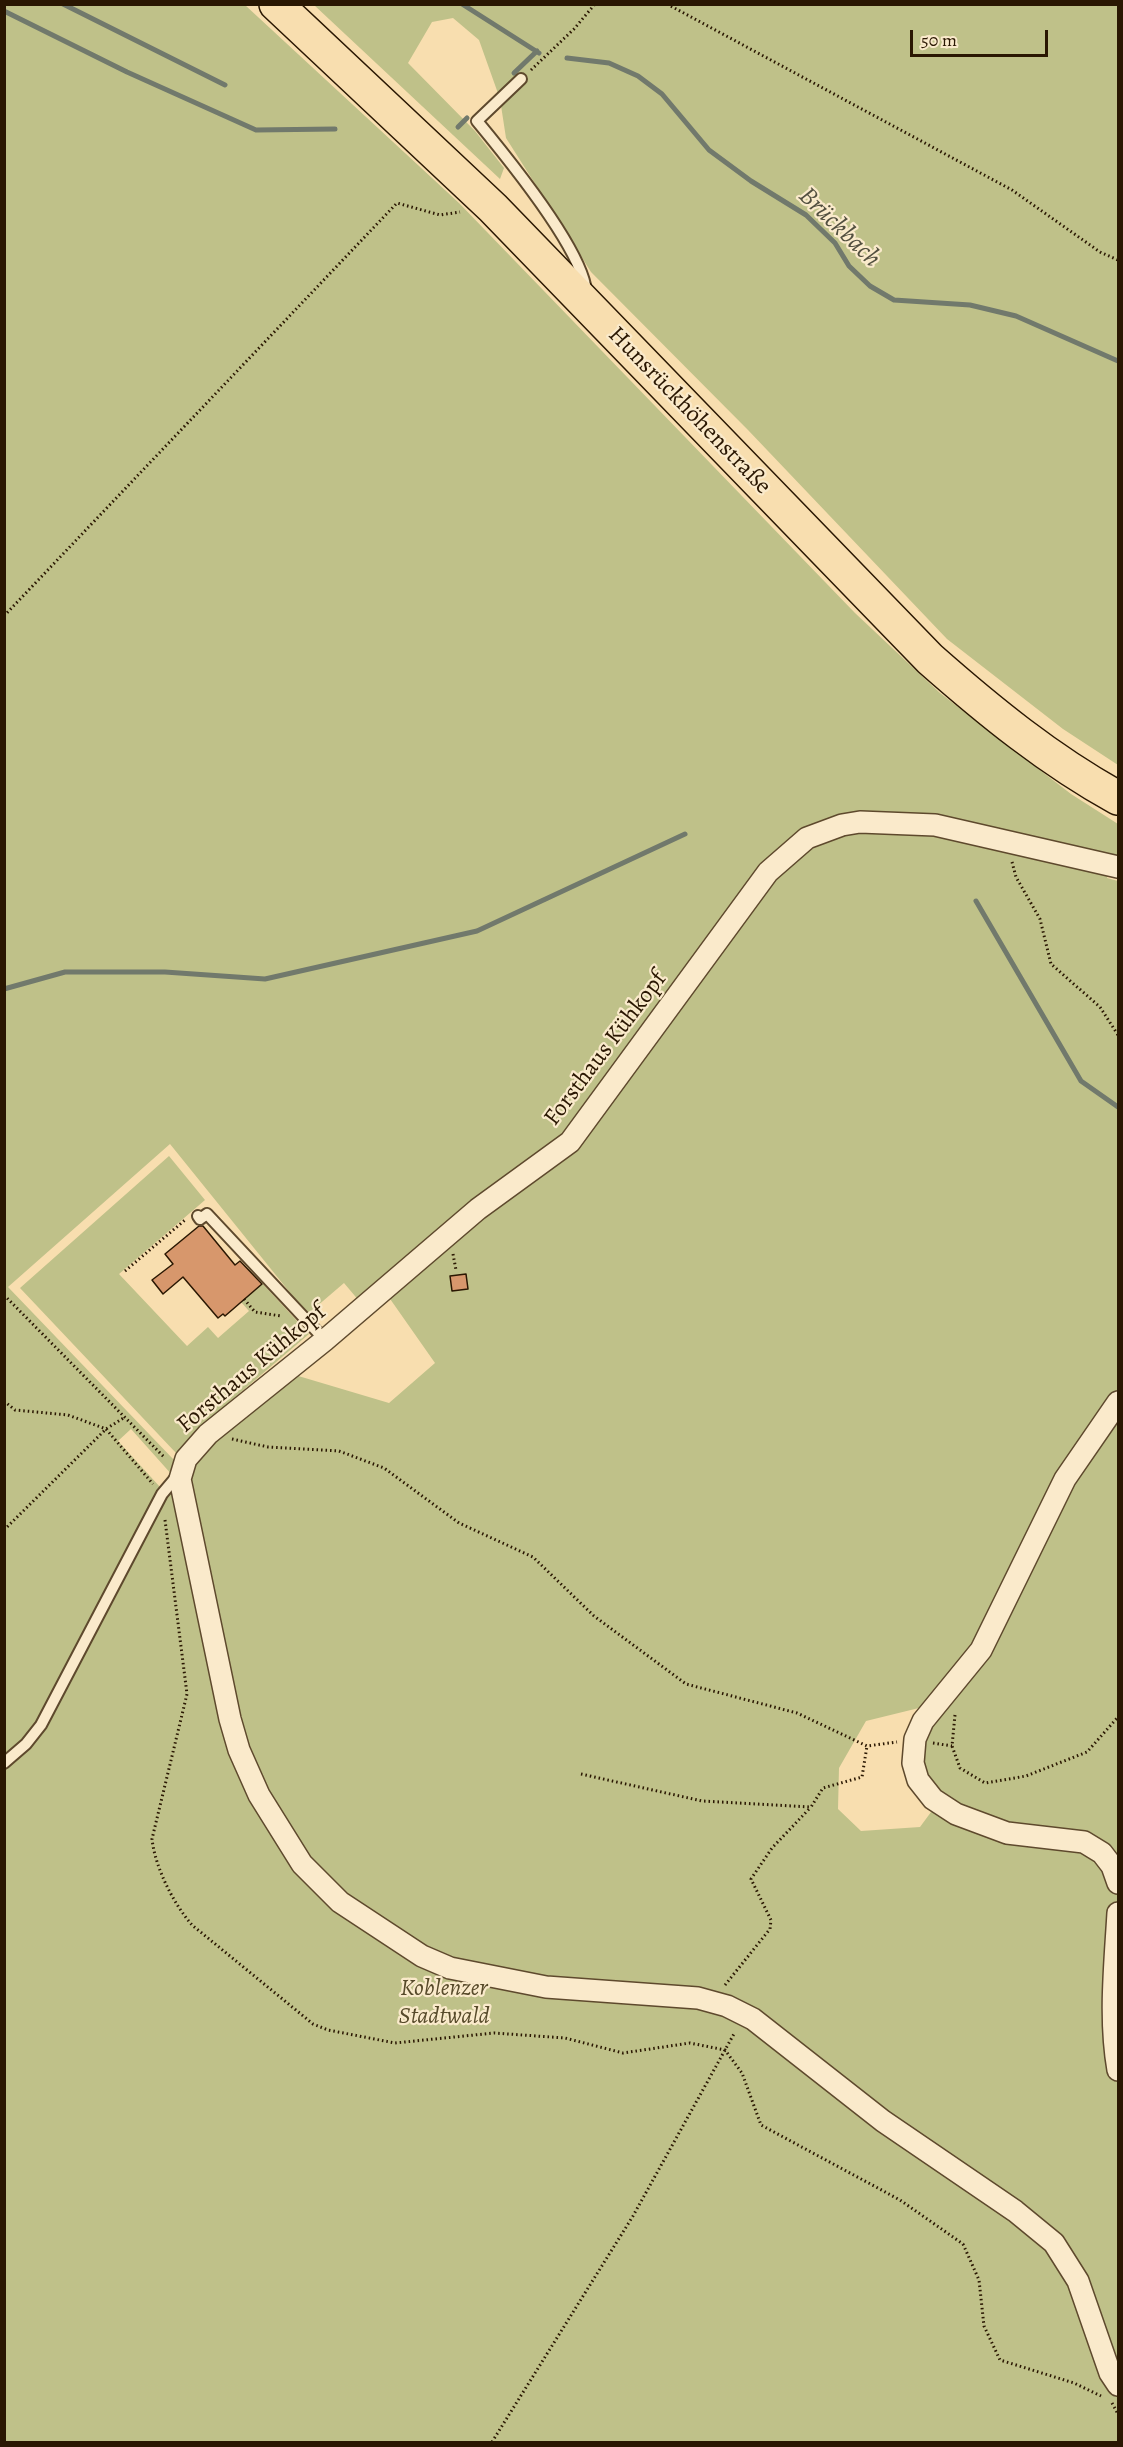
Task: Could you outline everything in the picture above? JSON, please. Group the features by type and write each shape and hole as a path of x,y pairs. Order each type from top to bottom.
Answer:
{"main road":[{"name":"Hunsrückhöhenstraße","path":"276,4 493,208 930,659 988,710 1037,747 1119,798"}],"street":[{"name":"Forsthaus Kühkopf","path":"180,1472 186,1459 208,1434 348,1321 478,1209 570,1142 762,880 787,853 807,838 842,825 891,822 935,825 1119,867"},
{"path":"1119,1402 1065,1479 981,1650 933,1706 915,1739 910,1763 918,1780 933,1799 956,1814 1007,1833 1084,1842 1102,1853 1112,1866 1119,1884"},
{"path":"180,1472 230,1719 239,1750 259,1795 292,1850 326,1890 411,1949 450,1968 534,1985 684,1996 716,2003 745,2015 767,2028 883,2121 1015,2211 1054,2243 1078,2281 1110,2373 1119,2385"},
{"path":"1119,1913 1115,1983 1115,2036 1119,2070"}],"lane":[{"path":"521,80 477,121 512,163 557,229 585,280 587,304"},
{"path":"198,1216 201,1219 207,1214 325,1340"},
{"path":"4,1762 26,1744 41,1725 162,1494 180,1472"}],"path":[{"path":"521,80 574,29 595,4"},
{"path":"667,4 1012,190 1100,252 1119,260"},
{"path":"4,616 397,203 440,215 493,208"},
{"path":"1008,842 1016,877 1040,919 1051,964 1100,1007 1119,1035"},
{"path":"125,1271 194,1213 198,1216"},
{"path":"4,1295 180,1472"},
{"path":"244,1299 255,1312 285,1316"},
{"path":"4,1401 15,1410 68,1415 106,1429 162,1494 187,1694 152,1839 156,1858 182,1912 192,1925 314,2024 328,2030 395,2043 494,2033 565,2038 623,2053 690,2043 724,2050 742,2073 761,2125 900,2200 963,2244 979,2280 984,2326 1000,2360 1074,2383 1110,2401 1119,2414"},
{"path":"4,1530 106,1429 125,1417"},
{"path":"208,1434 268,1447 339,1451 384,1468 459,1523 533,1557 594,1616 686,1684 797,1713 867,1746 915,1739"},
{"path":"152,1452 156,1449"},
{"path":"952,1746 960,1767 985,1783 1026,1776 1087,1752 1119,1717"},
{"path":"716,2003 721,1990 770,1929 771,1920 751,1879 772,1848 811,1807 823,1788 862,1777 867,1746"},
{"path":"581,1774 702,1802 811,1807"},
{"path":"492,2442 633,2216 745,2015"}],"green space":[{"name":"Koblenzer Stadtwald","path":"5,5 245,5 459,203 855,613 940,693 1071,794 1118,824 1118,856 1107,878 1118,881 1118,2442 5,2442","holes":["170,1144 321,1331 174,1460 8,1287","344,1283 360,1302 325,1333 309,1313","388,1296 435,1363 389,1403 295,1375","131,1429 173,1476 160,1487 118,1441","923,1707 911,1731 934,1808 920,1827 861,1831 838,1809 839,1768 866,1721"]},
{"path":"314,5 1118,5 1118,765 1063,729 947,639 748,430 591,272 506,138 500,99 479,40 453,18 432,22 408,63 475,131 504,168 500,179"},
{"path":"169,1156 205,1200 119,1274 187,1346 208,1327 218,1338 249,1311 241,1302 262,1283 309,1334 227,1404 176,1453 20,1288"}],"building":[{"path":"199,1226 203,1226 235,1265 240,1261 262,1284 225,1316 223,1314 218,1318 183,1277 163,1294 152,1280 173,1264 165,1254"},
{"path":"466,1274 468,1289 452,1291 450,1276"}],"waterway":[{"path":"63,4 225,85"},
{"name":"Brückbach","path":"462,4 539,53"},
{"path":"4,11 127,72 256,130 335,129"},
{"path":"514,73 537,51"},
{"name":"Brückbach","path":"567,58 609,63 638,76 662,94 709,150 751,181 806,215 835,243 849,266 870,286 894,300 970,305 1016,316 1118,361"},
{"path":"458,127 467,118"},
{"path":"4,989 65,972 165,972 265,979 477,931 685,834"},
{"path":"976,901 1081,1081 1118,1107"}]}
